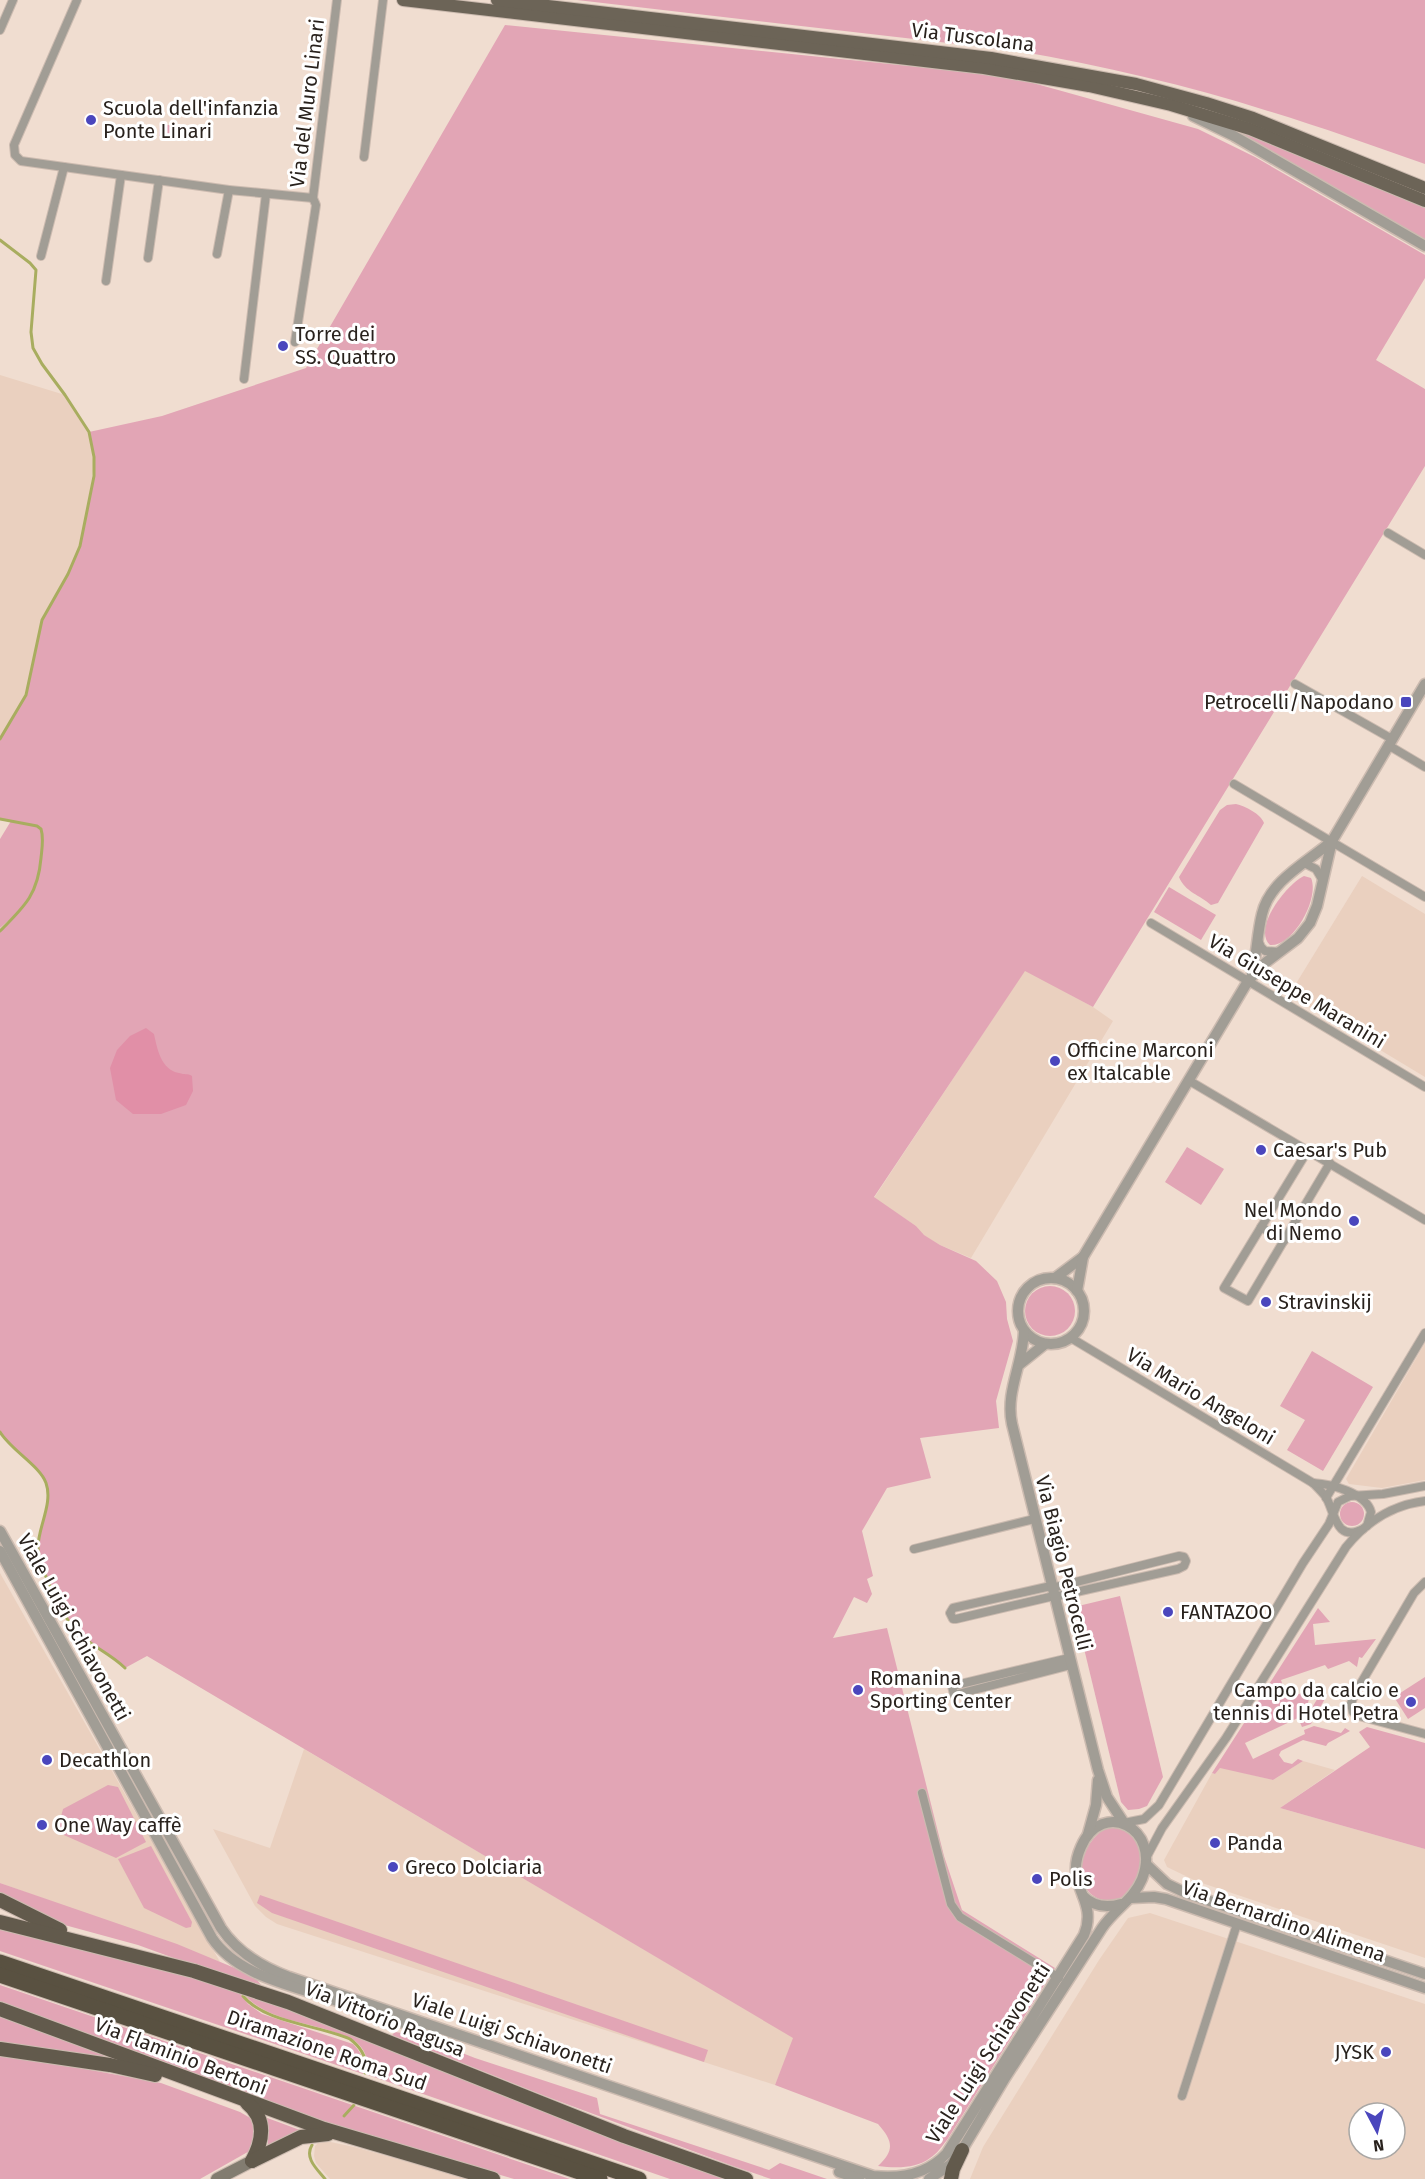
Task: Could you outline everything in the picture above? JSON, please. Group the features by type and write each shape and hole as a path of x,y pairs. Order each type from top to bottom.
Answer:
{"highway":[{"path":"0,1900 38,1921 98,1946"},
{"name":"Via Vittorio Ragusa","path":"0,1922 214,1977 288,2002 580,2120 746,2179"},
{"name":"Diramazione Roma Sud","path":"0,1962 639,2179"},
{"name":"Diramazione Roma Sud","path":"0,1975 600,2179"},
{"name":"Via Flaminio Bertoni","path":"0,2009 349,2138"},
{"path":"0,2049 132,2069 218,2091"},
{"path":"240,2099 256,2112 262,2129 260,2144 252,2161"},
{"path":"252,2161 307,2136 334,2134 493,2179"},
{"path":"951,2179 962,2150"}],"main road":[{"name":"Via Tuscolana","path":"404,0 984,68 1096,87 1171,105 1250,129 1425,201"},
{"name":"Via Tuscolana","path":"497,0 991,58 1136,84 1252,118 1425,189"},
{"path":"217,2179 236,2175 252,2161"}],"street":[{"path":"0,30 13,0"},
{"name":"Via del Muro Linari","path":"78,0 14,145 15,155 21,161 229,190 313,198 337,0"},
{"path":"364,157 383,0"},
{"name":"Via Tuscolana","path":"1171,105 1234,136 1425,246"},
{"path":"41,256 64,167"},
{"path":"106,281 121,175"},
{"path":"148,258 159,180"},
{"path":"217,254 229,190"},
{"path":"244,379 266,194"},
{"path":"296,342 316,205 313,198"},
{"path":"1388,533 1425,555"},
{"path":"1295,684 1390,742 1425,767"},
{"path":"1077,1291 1083,1257 1250,978 1298,939 1308,927 1317,906 1332,841 1425,684"},
{"path":"1234,784 1425,897"},
{"path":"1250,978 1262,914 1268,899 1281,882 1332,841"},
{"path":"1304,863 1316,869 1323,881"},
{"name":"Via Giuseppe Maranini","path":"1151,922 1210,958 1250,978 1425,1087"},
{"path":"1258,940 1265,951 1280,952"},
{"path":"1188,1080 1425,1220"},
{"path":"1308,1150 1224,1288 1248,1301 1330,1163"},
{"path":"1261,1227 1284,1240"},
{"path":"1055,1278 1066,1282 1077,1291 1083,1303 1083,1317 1079,1330 1071,1338 1060,1343 1045,1344 1034,1340 1024,1331 1018,1314 1022,1294 1036,1282 1055,1278 1083,1257"},
{"name":"Via Biagio Petrocelli","path":"1024,1331 1020,1364 1012,1390 1010,1414 1034,1519 1098,1770 1107,1797 1124,1823"},
{"path":"1326,1498 1425,1333"},
{"name":"Via Mario Angeloni","path":"1071,1338 1313,1483 1326,1498 1334,1516"},
{"path":"1020,1364 1045,1344"},
{"name":"Via Mario Angeloni","path":"1313,1483 1333,1486 1355,1496"},
{"path":"1088,1834 1104,1825 1144,1819 1159,1805 1334,1516 1338,1502 1345,1497 1383,1494 1425,1486"},
{"path":"1334,1516 1337,1525 1345,1531 1354,1533 1365,1528 1371,1517 1370,1507 1364,1500 1355,1496"},
{"name":"Viale Luigi Schiavonetti","path":"928,2179 950,2166 962,2150 1005,2078 1111,1914 1128,1900 1142,1878 1146,1861 1162,1828 1237,1723 1339,1558 1365,1528 1395,1508 1425,1501"},
{"path":"914,1549 1034,1519"},
{"name":"Viale Luigi Schiavonetti","path":"0,1531 221,1928 241,1950 261,1964 290,1977 866,2174 890,2178 916,2174 932,2166 944,2156 1059,1978 1087,1927 1088,1913 1083,1895 1076,1882 1075,1869 1077,1856 1088,1834"},
{"name":"Viale Luigi Schiavonetti","path":"0,1551 212,1938 224,1953 274,1980 608,2091 859,2179"},
{"path":"1053,1592 953,1608 950,1613 953,1619 957,1619 1053,1592 1175,1557 1182,1556 1186,1561 1184,1566 1178,1569 1053,1592"},
{"path":"1425,1582 1414,1593 1354,1695 1351,1704 1353,1712 1359,1716 1425,1734"},
{"path":"983,1683 1070,1661"},
{"name":"Via Biagio Petrocelli","path":"1088,1834 1096,1805 1098,1770"},
{"path":"922,1793 951,1904 956,1912 960,1917 1059,1978"},
{"path":"1124,1823 1140,1836 1144,1844 1146,1861"},
{"name":"Via Bernardino Alimena","path":"1146,1861 1167,1884 1180,1890 1425,1974"},
{"path":"1083,1895 1090,1902 1102,1906 1116,1905 1128,1900"},
{"name":"Via Bernardino Alimena","path":"1128,1900 1160,1897 1425,1988"},
{"path":"1182,2096 1237,1924"},
{"path":"212,1938 241,1950"}],"shaded area":[{"path":"577,0 1425,0 1425,164 1308,124 1207,93 1050,57 1018,51"},
{"path":"505,25 1008,76 1198,129 1255,157 1425,255 1425,278 1376,360 1425,389 1425,466 1093,1007 1025,971 874,1197 916,1226 924,1235 976,1261 997,1281 1006,1302 1007,1319 1013,1341 996,1401 999,1428 920,1438 931,1478 887,1488 862,1531 873,1576 867,1579 872,1594 867,1603 854,1597 833,1638 887,1628 944,1856 962,1910 1055,1968 947,2140 933,2156 912,2166 878,2166 887,2155 890,2145 887,2135 878,2124 775,2085 793,2038 147,1656 125,1668 82,1637 59,1604 39,1554 39,1538 48,1498 46,1483 38,1470 0,1432 0,931 15,915 0,928 0,839 11,821 0,819 0,739 26,695 42,620 68,574 80,546 94,476 94,457 89,432 162,416 306,368"},
{"path":"160,124 186,127 184,139 159,136"},
{"path":"1237,131 1243,131 1425,204 1425,240"},
{"path":"0,375 65,395 89,432 94,464 84,533 74,561 44,614 26,695 0,739"},
{"path":"1236,804 1252,811 1264,823 1218,903 1211,905 1189,890 1179,877 1220,810 1227,805"},
{"path":"1304,876 1311,878 1313,887 1308,909 1287,938 1279,944 1270,945 1265,928 1268,918 1281,897"},
{"path":"1362,876 1425,914 1425,1077 1289,995"},
{"path":"1169,887 1216,915 1201,940 1154,912"},
{"path":"1025,970 1093,1007 1113,1021 971,1258 923,1235 916,1226 874,1198"},
{"path":"146,1028 154,1034 161,1058 168,1068 192,1076 193,1091 186,1105 161,1114 133,1114 116,1100 110,1068 117,1050 130,1036"},
{"path":"1187,1147 1224,1169 1201,1205 1165,1182"},
{"path":"1050,1286 1059,1288 1070,1297 1075,1311 1073,1320 1064,1331 1050,1336 1041,1334 1030,1325 1025,1311 1027,1302 1036,1291"},
{"path":"1425,1343 1425,1480 1382,1488 1349,1484 1346,1479"},
{"path":"1312,1351 1373,1387 1323,1471 1287,1450 1305,1420 1280,1406"},
{"path":"1352,1502 1361,1505 1364,1514 1361,1523 1352,1526 1343,1523 1340,1514 1343,1505"},
{"path":"0,1573 220,1962 0,1883"},
{"path":"1120,1596 1163,1777 1147,1806 1128,1810 1121,1802 1074,1607"},
{"path":"1318,1608 1330,1622 1313,1624 1315,1645 1376,1639 1362,1658 1359,1657 1357,1667 1349,1661 1328,1669 1325,1665 1281,1680 1287,1698 1311,1690 1308,1703 1298,1706 1298,1710 1304,1713 1310,1711 1319,1696 1327,1695 1311,1724 1302,1727 1298,1718 1245,1743 1253,1759 1305,1734 1304,1730 1314,1726 1341,1733 1345,1728 1350,1731 1326,1746 1303,1740 1281,1751 1279,1755 1284,1762 1292,1764 1298,1759 1303,1761 1273,1780 1220,1768 1215,1774 1212,1773"},
{"name":"Campo da calcio e tennis di Hotel Petra","path":"1425,1677 1425,1708 1408,1719 1394,1697"},
{"path":"1367,1727 1425,1743 1425,1849 1280,1808 1370,1747 1359,1732"},
{"path":"304,1749 794,2038 775,2085 277,1924 266,1917 255,1906 213,1829 270,1848"},
{"path":"1303,1761 1335,1770 1280,1808 1425,1849 1425,1958 1196,1881 1167,1867 1164,1860 1212,1773 1215,1774 1220,1767 1273,1780"},
{"path":"108,1785 118,1787 146,1842 116,1858 57,1832 63,1809"},
{"path":"1108,1827 1120,1827 1137,1839 1141,1862 1133,1886 1124,1896 1113,1900 1102,1900 1085,1887 1082,1874 1083,1859 1095,1837"},
{"path":"151,1846 192,1922 191,1927 186,1928 144,1908 118,1859"},
{"path":"0,1883 177,1944 254,1976 261,1985 138,1945 50,1921 0,1897"},
{"path":"260,1895 708,2050 704,2062 272,1913 257,1903"},
{"path":"1150,1913 1425,2004 1425,2179 970,2179 983,2147 1099,1960 1128,1918"},
{"path":"0,1928 184,1974 238,1991 248,2004 262,2014 353,2044 362,2058 363,2074 0,1951"},
{"path":"0,1985 570,2179 514,2179 316,2120 0,2003"},
{"path":"242,1991 367,2038 595,2132 730,2179 670,2179 368,2075 366,2056 355,2041 264,2010"},
{"path":"0,2017 126,2063 0,2046"},
{"path":"395,2032 416,2035 475,2058 597,2098 600,2114 769,2170 780,2163 827,2179 771,2179 545,2096 392,2035"},
{"path":"0,2056 161,2083 240,2112 256,2124 253,2149 200,2179 0,2179"},
{"path":"262,2116 308,2133 268,2146 268,2128"},
{"path":"326,2141 469,2179 330,2179 316,2163 314,2156 315,2146"}],"waterway":[{"path":"0,240 36,270 31,332 33,348 89,432 94,457 94,476 80,546 68,574 42,620 26,695 0,739"},
{"path":"0,819 37,826 41,829 43,839 37,881 29,899 0,931"},
{"path":"0,1432 38,1470 46,1483 47,1506 38,1546 46,1578 59,1604 77,1632 125,1668"},
{"path":"243,1996 253,2005 278,2018 350,2039 363,2054 366,2063 365,2073"},
{"path":"344,2116 354,2105"},
{"path":"312,2145 310,2159 325,2179"}],"place":[{"name":"Scuola dell'infanzia Ponte Linari","path":"91,120"},
{"name":"Torre dei SS. Quattro","path":"283,346"},
{"name":"Petrocelli/Napodano","path":"1406,702"},
{"name":"Officine Marconi ex Italcable","path":"1055,1061"},
{"name":"Caesar's Pub","path":"1261,1150"},
{"name":"Nel Mondo di Nemo","path":"1354,1221"},
{"name":"Stravinskij","path":"1266,1302"},
{"name":"FANTAZOO","path":"1168,1612"},
{"name":"Romanina Sporting Center","path":"858,1690"},
{"name":"Campo da calcio e tennis di Hotel Petra","path":"1411,1702"},
{"name":"Decathlon","path":"47,1760"},
{"name":"One Way caffè","path":"42,1825"},
{"name":"Panda","path":"1215,1843"},
{"name":"Greco Dolciaria","path":"393,1867"},
{"name":"Polis","path":"1037,1879"},
{"name":"JYSK","path":"1386,2052"}]}
